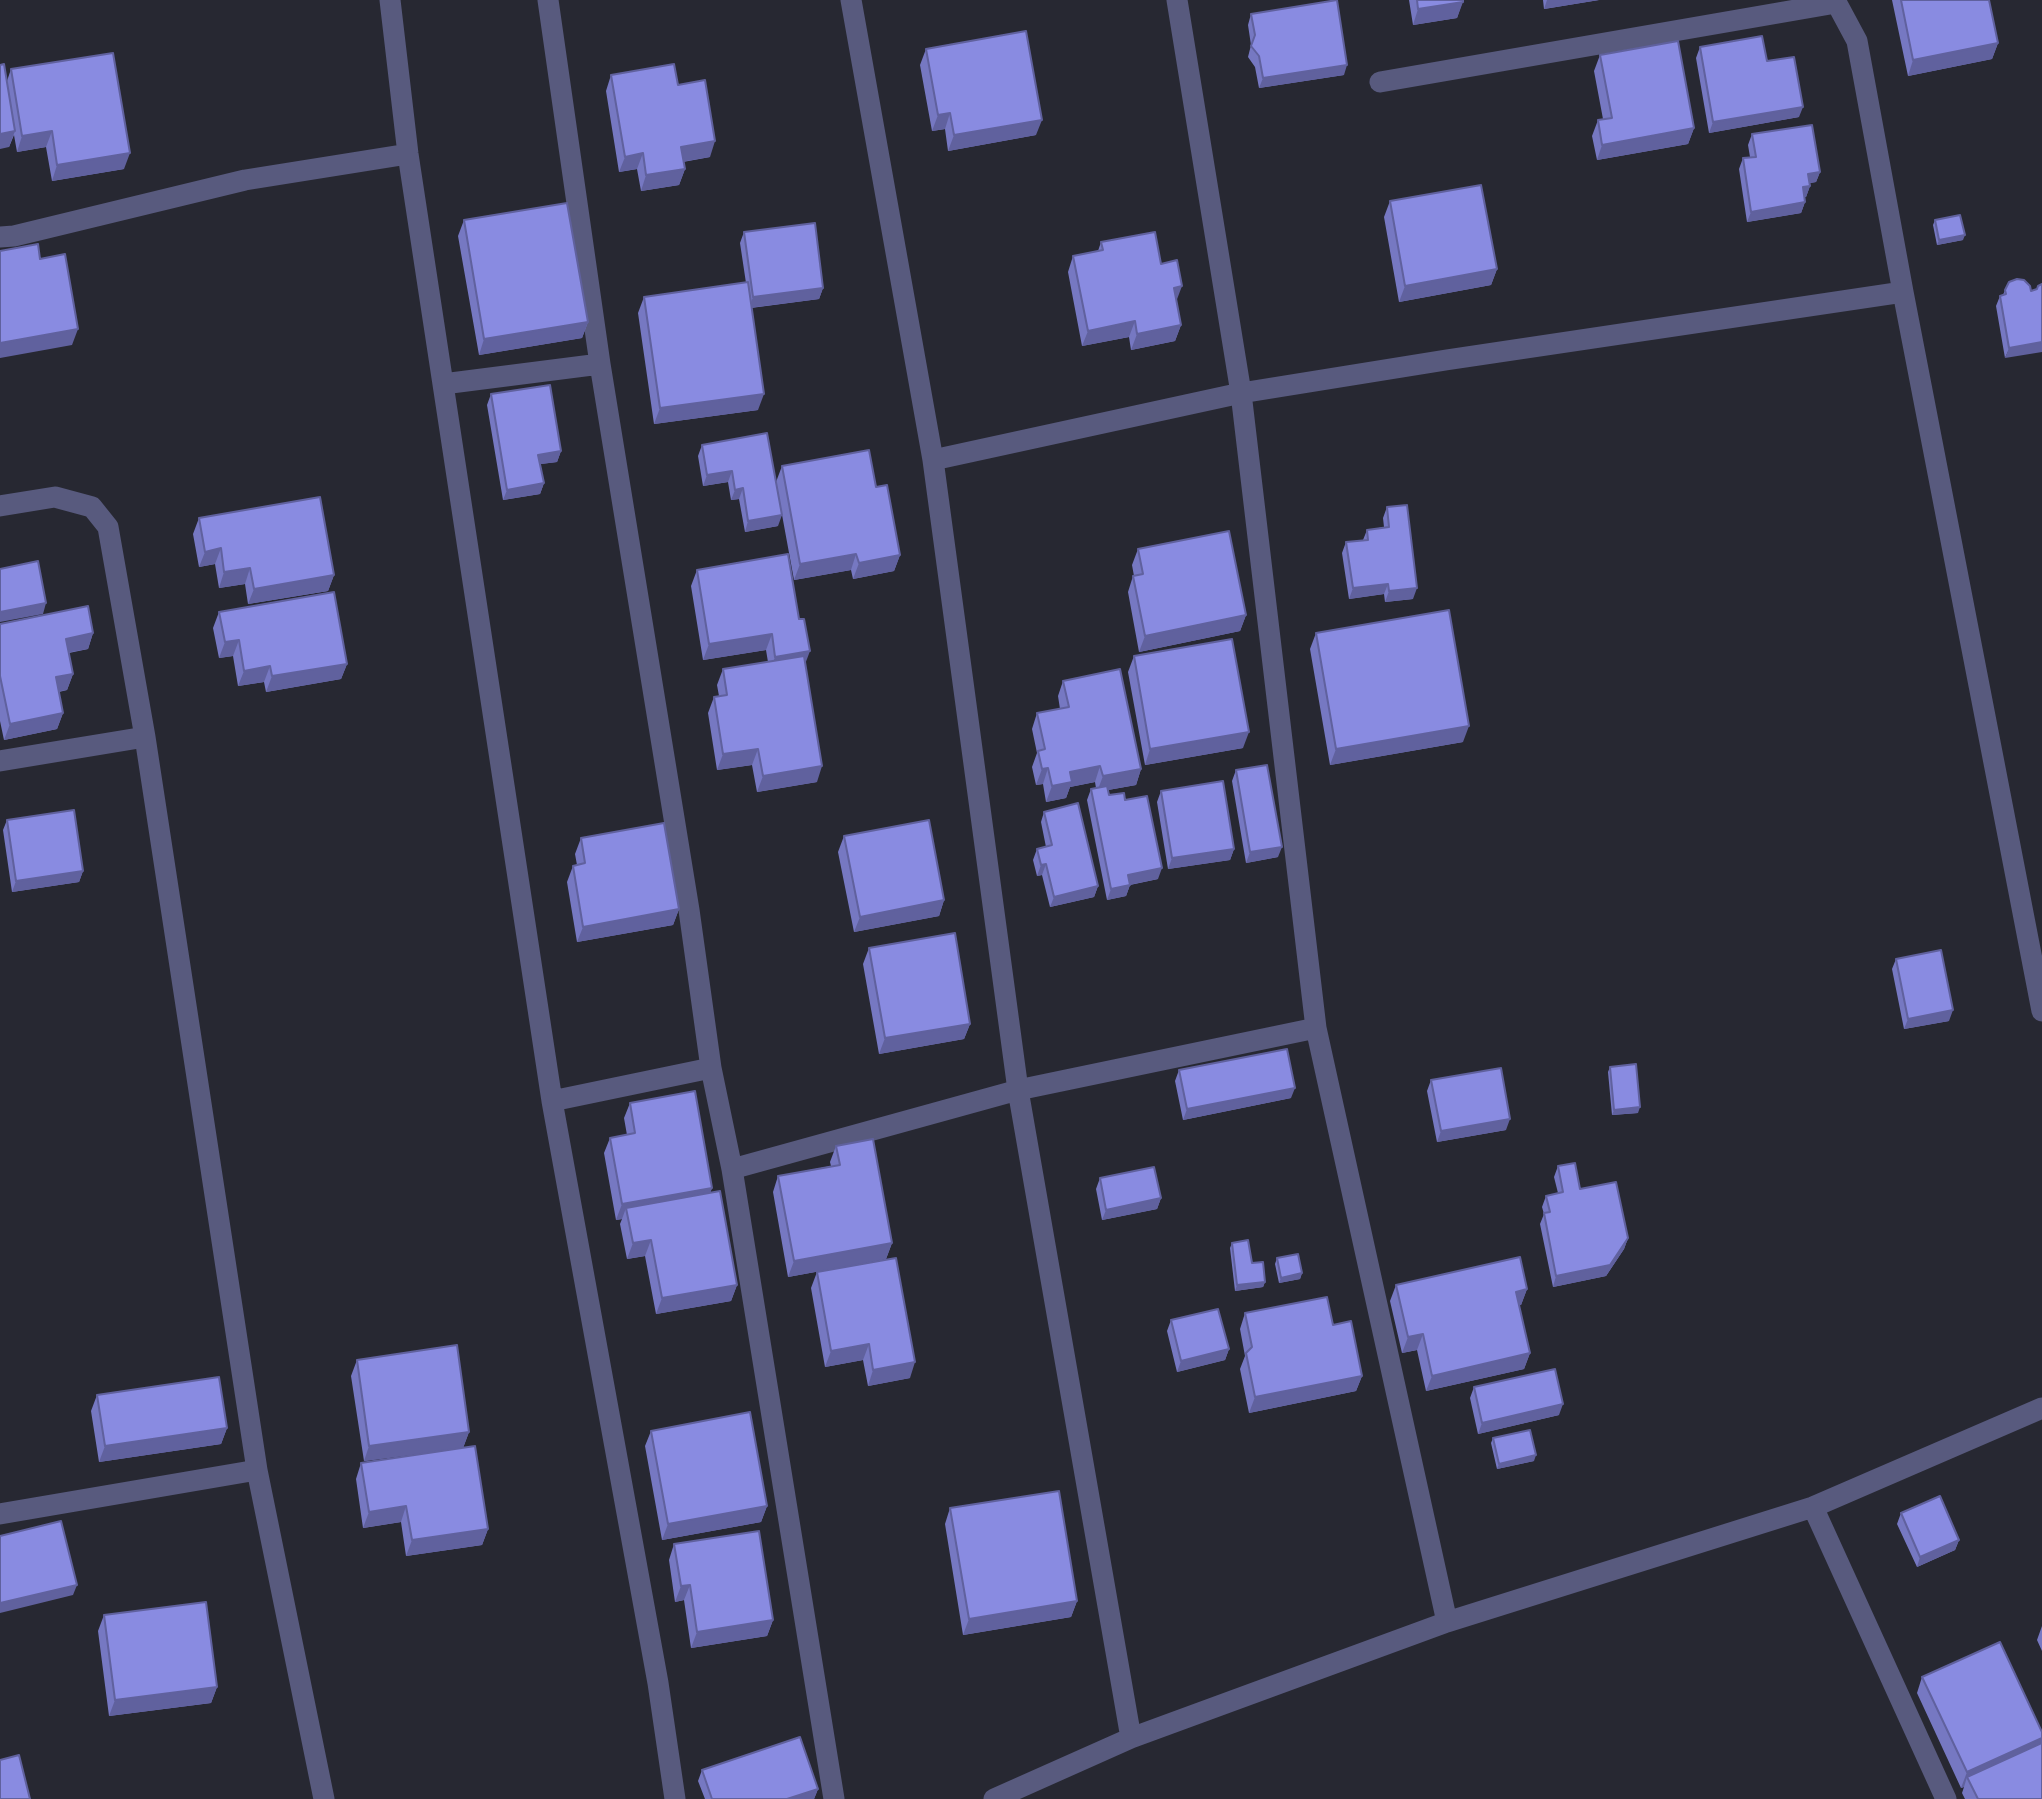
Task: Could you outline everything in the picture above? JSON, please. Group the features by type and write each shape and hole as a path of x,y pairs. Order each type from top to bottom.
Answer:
{"street":[{"path":"390,0 408,154 552,1101 676,1799"},
{"path":"548,0 600,364 689,910 710,1068 732,1169 834,1799"},
{"path":"851,0 933,460 1018,1090 1131,1738"},
{"path":"1177,0 1241,393 1317,1028 1447,1622"},
{"path":"1380,82 1836,1 1857,41 2042,1011"},
{"path":"0,237 245,180 408,154"},
{"path":"933,460 1241,393 1903,292"},
{"path":"443,384 600,364"},
{"path":"0,506 55,497 92,507 108,527 145,737 257,1470 324,1799"},
{"path":"0,761 145,737"},
{"path":"732,1169 1018,1090 1317,1028"},
{"path":"552,1101 710,1068"},
{"path":"994,1799 1131,1738 1447,1622 1812,1507 2042,1408"},
{"path":"0,1514 257,1470"},
{"path":"1812,1507 1946,1799"}],"building":[{"path":"1337,0 1347,65 1263,78 1259,56 1251,46 1255,35 1251,14"},
{"path":"1417,0 1463,0 1463,2 1418,9"},
{"path":"1901,0 1989,0 1998,43 1913,60"},
{"path":"1026,31 1042,120 954,135 950,113 938,115 926,49"},
{"path":"1762,36 1767,61 1794,57 1803,107 1713,122 1700,47"},
{"path":"1678,41 1694,128 1602,145 1598,120 1612,118 1600,55"},
{"path":"113,53 130,153 57,165 52,131 22,136 11,69"},
{"path":"4,64 15,131 0,134 0,65"},
{"path":"674,64 678,85 705,80 715,141 681,147 685,169 646,175 643,153 625,157 611,75"},
{"path":"1812,125 1820,172 1808,174 1810,186 1803,187 1805,202 1751,212 1743,158 1756,157 1752,134"},
{"path":"1481,185 1497,269 1405,286 1390,201"},
{"path":"567,203 588,322 484,339 464,220"},
{"path":"1960,215 1965,235 1939,240 1935,220"},
{"path":"815,223 823,288 753,297 744,232"},
{"path":"1155,232 1161,264 1177,260 1182,286 1174,288 1181,325 1137,334 1135,321 1088,331 1073,256 1103,250 1101,242"},
{"path":"38,244 40,259 65,254 78,329 0,343 0,251"},
{"path":"2024,280 2031,291 2042,284 2042,342 2009,348 2000,296 2006,294 2009,282"},
{"path":"748,282 764,394 660,408 644,297"},
{"path":"550,385 561,451 538,455 544,483 507,490 491,394"},
{"path":"767,433 782,515 748,521 743,488 735,490 732,471 707,475 702,445"},
{"path":"869,450 876,487 887,485 900,555 859,563 856,554 800,564 782,466"},
{"path":"320,497 334,575 254,589 250,568 224,572 221,548 205,552 199,518"},
{"path":"1407,505 1417,588 1389,591 1388,584 1353,588 1346,542 1368,540 1367,530 1389,527 1387,507"},
{"path":"1229,531 1246,615 1145,636 1133,576 1143,574 1138,549"},
{"path":"788,554 799,619 804,619 810,651 775,657 772,634 709,644 697,570"},
{"path":"38,561 46,603 0,612 0,569"},
{"path":"334,592 347,664 272,676 270,666 244,671 239,640 225,642 219,612"},
{"path":"88,606 93,633 66,639 73,674 56,677 63,713 10,724 0,676 0,624"},
{"path":"1449,610 1469,726 1336,749 1316,633"},
{"path":"1232,639 1249,732 1150,749 1134,656"},
{"path":"804,656 822,766 763,776 758,749 723,754 714,697 727,695 723,669"},
{"path":"1120,669 1141,769 1103,776 1100,766 1070,772 1072,782 1052,786 1048,768 1042,769 1038,751 1045,749 1037,713 1069,707 1063,681"},
{"path":"1267,765 1282,847 1250,852 1236,770"},
{"path":"1223,781 1234,849 1172,858 1161,791"},
{"path":"1107,786 1109,795 1124,793 1125,800 1147,796 1162,868 1128,875 1130,885 1111,889 1091,789"},
{"path":"1078,803 1098,886 1054,897 1046,864 1041,865 1037,849 1052,845 1044,812"},
{"path":"74,810 83,871 16,881 7,820"},
{"path":"929,820 944,900 860,917 844,836"},
{"path":"664,823 679,909 583,927 573,866 585,863 581,838"},
{"path":"955,933 970,1024 885,1038 869,948"},
{"path":"1941,950 1953,1010 1908,1019 1896,959"},
{"path":"1287,1049 1295,1088 1187,1109 1179,1070"},
{"path":"1636,1064 1640,1107 1614,1110 1610,1067"},
{"path":"1501,1068 1510,1119 1441,1131 1431,1080"},
{"path":"695,1091 712,1188 622,1204 610,1138 635,1133 630,1103"},
{"path":"873,1139 892,1243 794,1261 778,1176 840,1165 836,1146"},
{"path":"1575,1163 1580,1189 1616,1182 1628,1238 1610,1265 1556,1276 1544,1213 1550,1212 1546,1196 1563,1192 1558,1166"},
{"path":"1154,1167 1161,1198 1106,1210 1100,1178"},
{"path":"720,1191 737,1285 662,1298 651,1240 633,1243 626,1208"},
{"path":"1248,1240 1252,1263 1263,1262 1265,1282 1237,1285 1232,1243"},
{"path":"1298,1254 1302,1273 1281,1278 1277,1258"},
{"path":"1520,1257 1527,1289 1516,1292 1530,1353 1432,1376 1423,1334 1408,1337 1396,1285"},
{"path":"896,1258 915,1362 873,1370 869,1344 831,1351 817,1272"},
{"path":"1327,1297 1333,1325 1351,1321 1362,1376 1255,1397 1246,1353 1252,1347 1245,1313"},
{"path":"1218,1309 1229,1349 1181,1361 1171,1320"},
{"path":"457,1345 469,1432 369,1446 357,1360"},
{"path":"1555,1369 1563,1404 1482,1423 1474,1387"},
{"path":"219,1377 227,1428 105,1446 97,1395"},
{"path":"750,1412 767,1506 668,1524 651,1431"},
{"path":"1530,1430 1536,1455 1499,1464 1493,1438"},
{"path":"475,1446 488,1529 412,1540 406,1506 369,1512 361,1463"},
{"path":"1059,1491 1077,1601 969,1619 950,1508"},
{"path":"1940,1496 1959,1540 1920,1557 1901,1513"},
{"path":"61,1521 77,1585 0,1603 0,1536"},
{"path":"759,1531 773,1620 697,1632 690,1585 681,1586 674,1544"},
{"path":"206,1602 217,1687 115,1700 104,1615"},
{"path":"2000,1642 2042,1732 2042,1738 1967,1772 1922,1677"},
{"path":"800,1737 818,1789 787,1799 712,1799 702,1770"},
{"path":"2042,1743 2042,1799 1978,1799 1967,1777"},
{"path":"19,1755 30,1799 0,1799 0,1760"}]}
